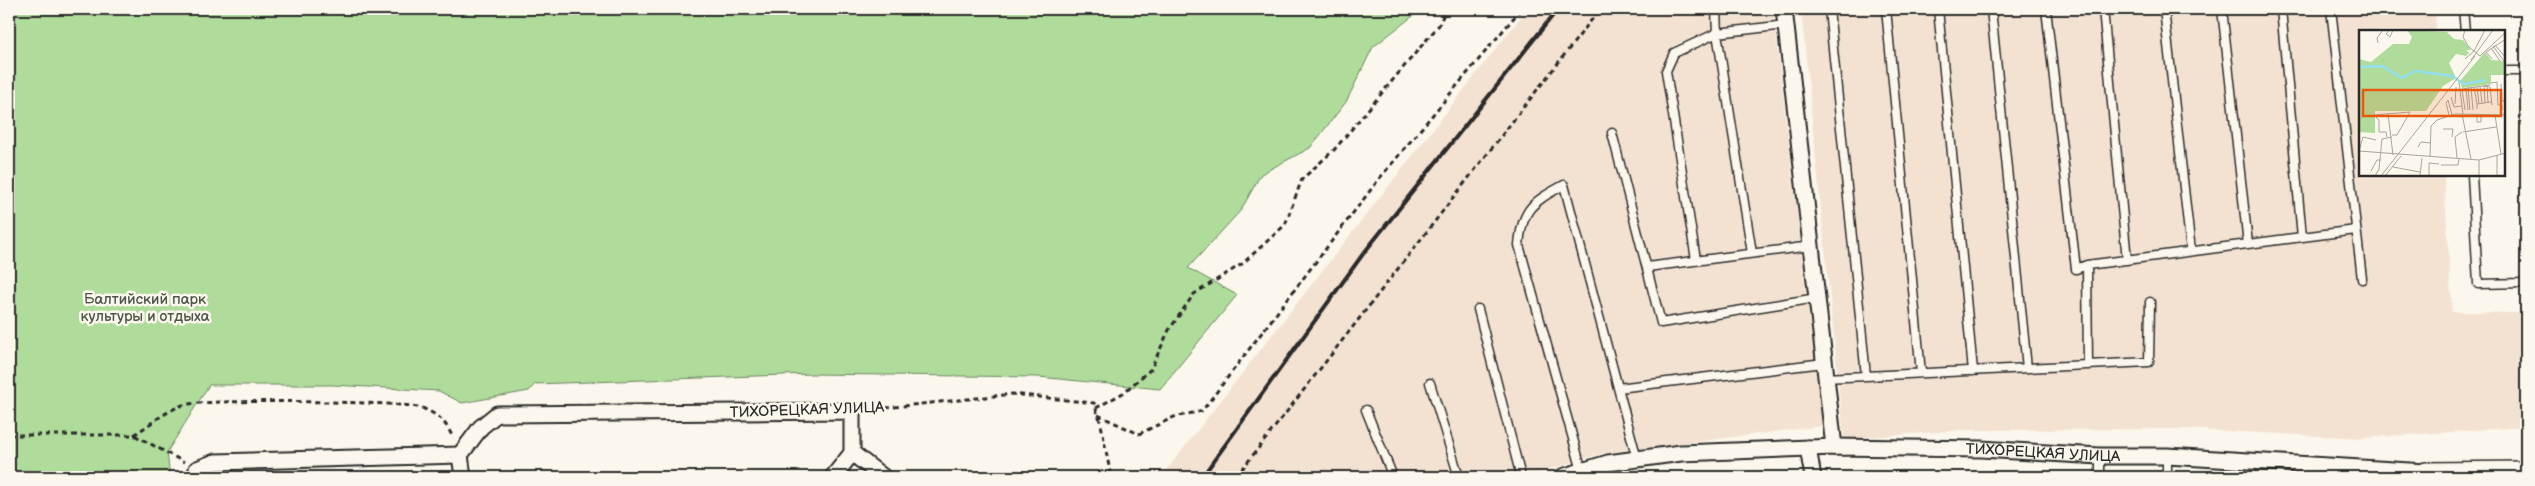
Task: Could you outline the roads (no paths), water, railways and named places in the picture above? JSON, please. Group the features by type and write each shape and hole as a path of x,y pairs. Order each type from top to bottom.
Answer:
{"street":[{"path":"1784,9 1834,447"},
{"name":"ТИХОРЕЦКАЯ УЛИЦА","path":"460,455 481,427 497,414 852,411 852,454"},
{"name":"ТИХОРЕЦКАЯ УЛИЦА","path":"1562,477 1608,463 1681,453 1834,447 1981,449 2100,456 2167,456 2426,474 2526,471"},
{"path":"1808,448 1813,477"},
{"path":"833,477 852,454 883,477"},
{"path":"196,473 215,462 460,455 463,477"}],"lane":[{"path":"1716,9 1717,33 1752,253"},
{"path":"1829,9 1866,376"},
{"path":"1886,9 1921,373"},
{"path":"1938,9 1973,371"},
{"path":"1991,9 2027,368"},
{"path":"2046,9 2076,269 2087,265 2356,230"},
{"path":"2103,9 2127,260"},
{"path":"2164,9 2192,252"},
{"path":"2222,9 2248,244"},
{"path":"2281,9 2302,237"},
{"path":"2331,9 2362,279"},
{"path":"2463,9 2464,30"},
{"path":"1696,260 1666,71 1674,53 1717,33 1786,25"},
{"path":"2505,71 2526,71"},
{"path":"1612,132 1661,323 1817,298"},
{"path":"2472,176 2478,284 2526,283"},
{"path":"1582,471 1520,245 1521,222 1536,200 1564,185 1637,460"},
{"path":"1647,267 1811,246"},
{"path":"2087,265 2088,365"},
{"path":"1618,388 1825,370 1866,376 2149,362 2150,302"},
{"path":"1478,309 1520,477"},
{"path":"1430,383 1459,477"},
{"path":"1366,410 1393,477"},
{"path":"2100,456 2100,477"},
{"path":"2167,456 2167,477"}],"railway":[{"path":"1202,477 1363,254 1558,9"}],"park label":[{"name":"Балтийский парк культуры и отдыха","path":"145,308"}]}
